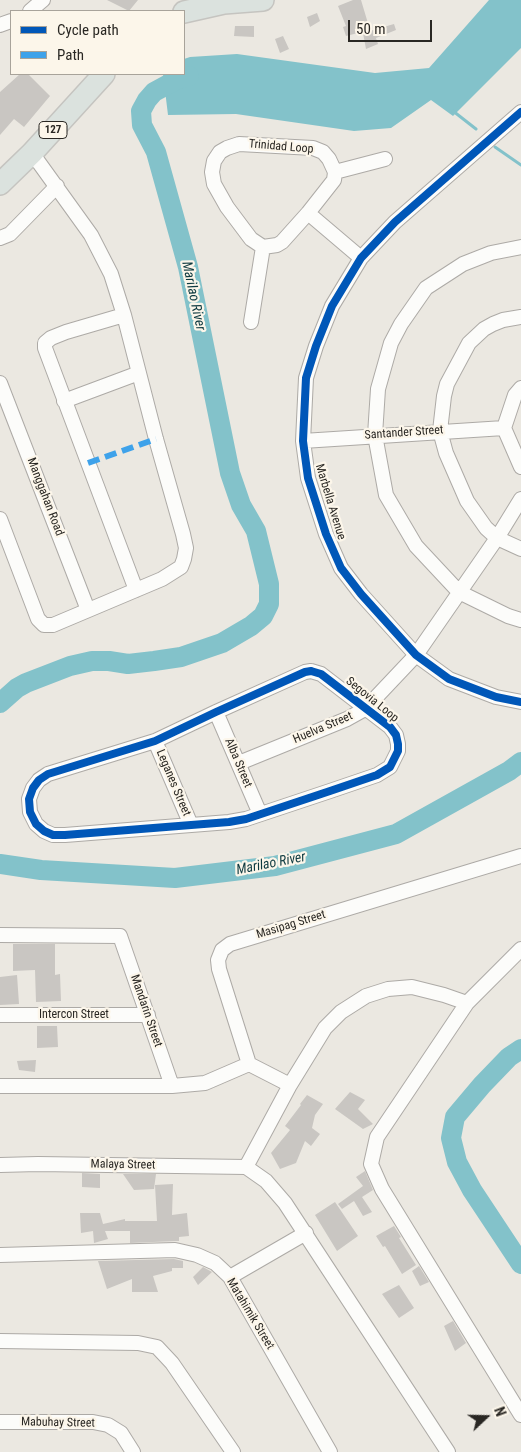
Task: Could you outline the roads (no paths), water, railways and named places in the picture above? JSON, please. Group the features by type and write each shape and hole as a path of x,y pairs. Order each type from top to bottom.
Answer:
{"main road":[{"path":"185,12 224,3 263,0"},
{"name":"127","path":"0,184 32,153 103,75"}],"street":[{"path":"31,10 43,0"},
{"name":"Marbella Avenue","path":"521,112 395,222 361,258 332,306 316,346 306,378 303,441 308,478 326,534 341,568 361,594 416,655 449,679 482,692 521,702"},
{"name":"Trinidad Loop","path":"263,247 251,239 245,232 227,207 214,184 212,172 214,161 220,152 239,144 313,148 323,152 336,172"},
{"path":"0,519 40,623 44,626 53,625 162,580 181,567 186,548 115,283 91,235 32,153"},
{"path":"251,322 263,247 271,247 282,242 334,180 336,172 386,159"},
{"path":"0,238 10,234 57,186"},
{"path":"308,213 361,258"},
{"path":"521,247 491,253 463,264 426,288 401,324 391,344 378,390 375,435 386,495 416,546 459,592 508,616 521,620"},
{"path":"124,315 66,332 51,338 45,343 46,354 136,590"},
{"path":"521,317 493,324 484,329 469,343 447,384 440,431 460,489 486,528 496,538 521,549"},
{"path":"64,401 139,373"},
{"name":"Manggahan Road","path":"0,383 88,610"},
{"path":"521,388 515,395 504,428 521,467"},
{"name":"Santander Street","path":"303,441 504,428"},
{"name":"Huelva Street","path":"239,763 347,719 365,709 416,655 521,499"},
{"name":"Segovia Loop","path":"311,671 321,674 365,709 390,727 396,736 398,752 390,767 377,774 246,819 65,835 44,831 36,824 30,812 29,799 33,788 39,780 48,774 155,741 305,672 311,671"},
{"name":"Alba Street","path":"216,712 260,814"},
{"name":"Leganes Street","path":"155,741 191,825"},
{"name":"Masipag Street","path":"249,1064 219,969 218,960 222,950 230,944 521,856"},
{"name":"Mandarin Street","path":"0,935 120,936 172,1086"},
{"path":"521,948 467,1003 377,1137 371,1164 382,1189 521,1415"},
{"path":"448,1452 306,1232 266,1181 246,1167 290,1085 325,1028 341,1012 366,996 388,989 412,987 467,1003"},
{"name":"Intercon Street","path":"0,1015 148,1015"},
{"path":"0,1086 172,1086 205,1082 249,1064 290,1085"},
{"name":"Malaya Street","path":"0,1165 246,1167"},
{"path":"230,1277 306,1232"},
{"name":"Matahimik Street","path":"0,1254 174,1250 197,1254 215,1263 230,1277 330,1452"},
{"path":"0,1341 138,1343 157,1348 172,1363 233,1452"},
{"name":"Mabuhay Street","path":"0,1422 93,1422 108,1425 121,1433 133,1452"}],"water":[{"path":"489,0 521,0 521,48 453,116 431,100 391,128 354,131 236,114 168,115 163,75 185,75 185,59 190,57 237,54 375,73 429,68"}],"waterway":[{"name":"Marilao River","path":"0,703 17,688 26,683 70,666 92,661 128,664 181,657 222,643 251,626 263,616 269,604 269,584 256,531 241,505 230,473 188,267 156,152 142,125 141,111 154,92 178,79 189,76"},
{"path":"453,111 476,129"},
{"path":"495,147 521,165"},
{"name":"Marilao River","path":"0,864 41,870 175,878 275,866 396,834 509,771 521,762"},
{"name":"Marilao River","path":"521,1049 509,1057 455,1117 451,1138 457,1162 472,1190 521,1264"}]}
